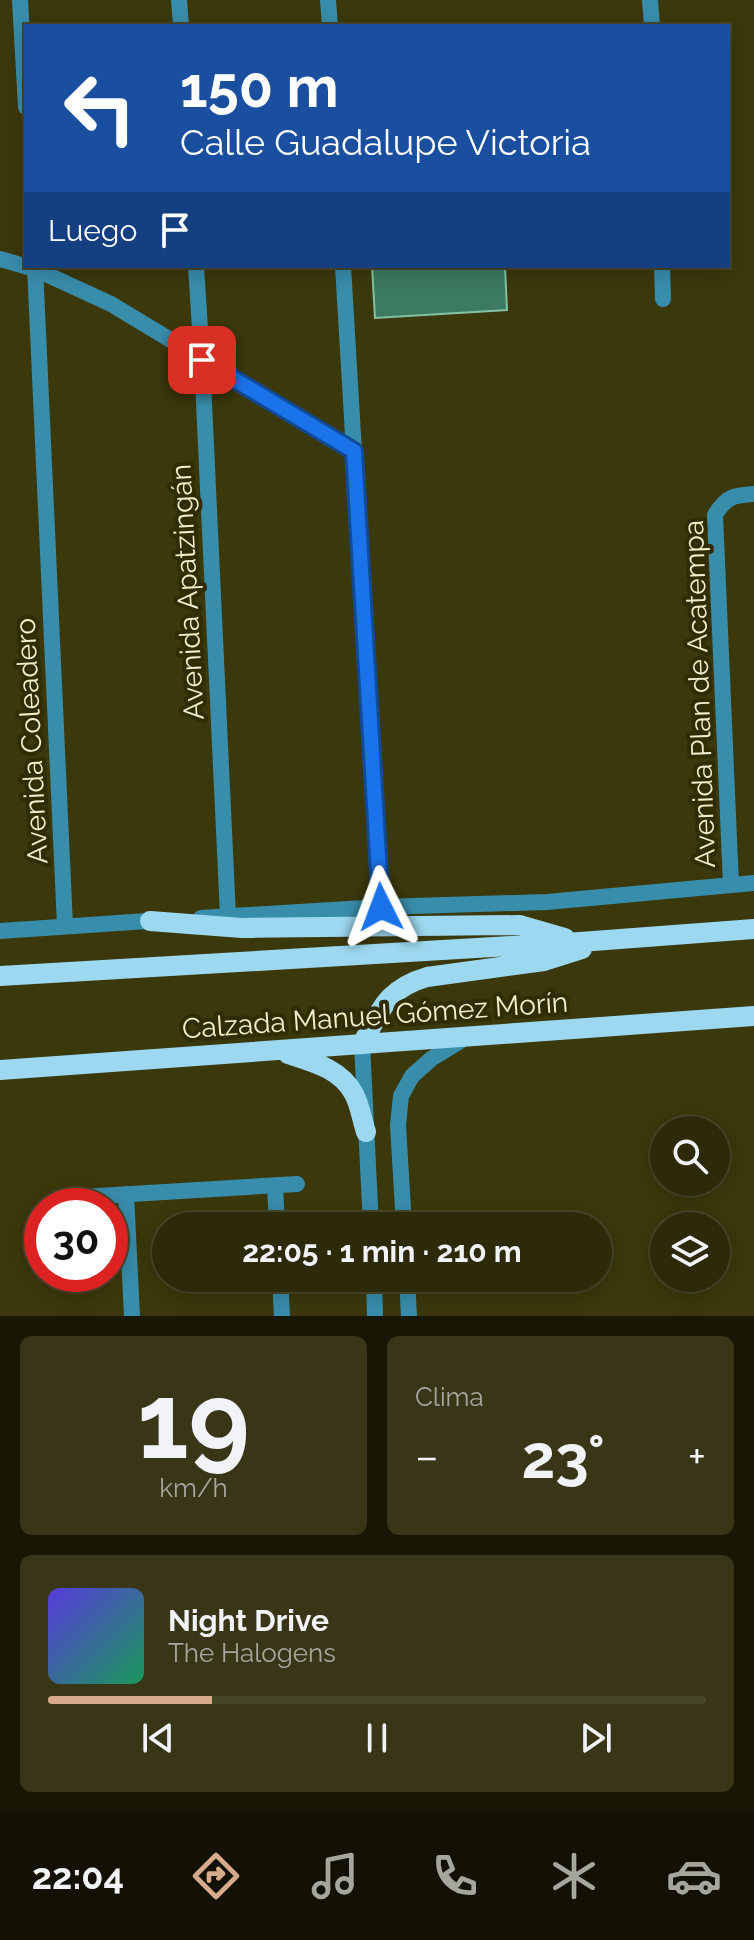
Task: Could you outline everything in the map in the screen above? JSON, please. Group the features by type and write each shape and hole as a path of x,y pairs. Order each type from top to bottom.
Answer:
{"main road":[{"path":"150,921 242,928 520,925 580,942"},
{"name":"Calzada Manuel Gómez Morín","path":"0,976 605,941 754,929"},
{"path":"362,1044 385,1002 410,982 544,961 605,941"},
{"name":"Calzada Manuel Gómez Morín","path":"0,1070 754,1016"},
{"path":"276,1050 335,1072 355,1096 366,1132"}],"street":[{"path":"20,0 24,71"},
{"path":"179,0 181,24"},
{"path":"328,0 330,24"},
{"path":"650,0 652,24"},
{"path":"0,259 24,265"},
{"path":"35,268 111,304 354,451"},
{"name":"Avenida Coleadero","path":"35,268 65,926"},
{"name":"Avenida Apatzingán","path":"196,268 228,916"},
{"path":"343,268 381,907"},
{"path":"662,268 663,299"},
{"name":"Avenida Plan de Acatempa","path":"731,885 715,515 723,502 737,494 754,494"},
{"path":"0,931 381,907 547,902 754,883"},
{"path":"403,1212 398,1125 401,1096 412,1076 431,1059 466,1038"},
{"path":"362,1044 370,1212"},
{"path":"128,1194 297,1184"},
{"path":"275,1185 276,1212"},
{"path":"128,1235 132,1316"},
{"path":"281,1292 282,1316"},
{"path":"374,1292 375,1316"},
{"path":"408,1292 409,1316"}],"building":[{"path":"372,268 505,268 507,310 375,318"}],"route":[{"path":"202,360 354,451 381,907"}]}
